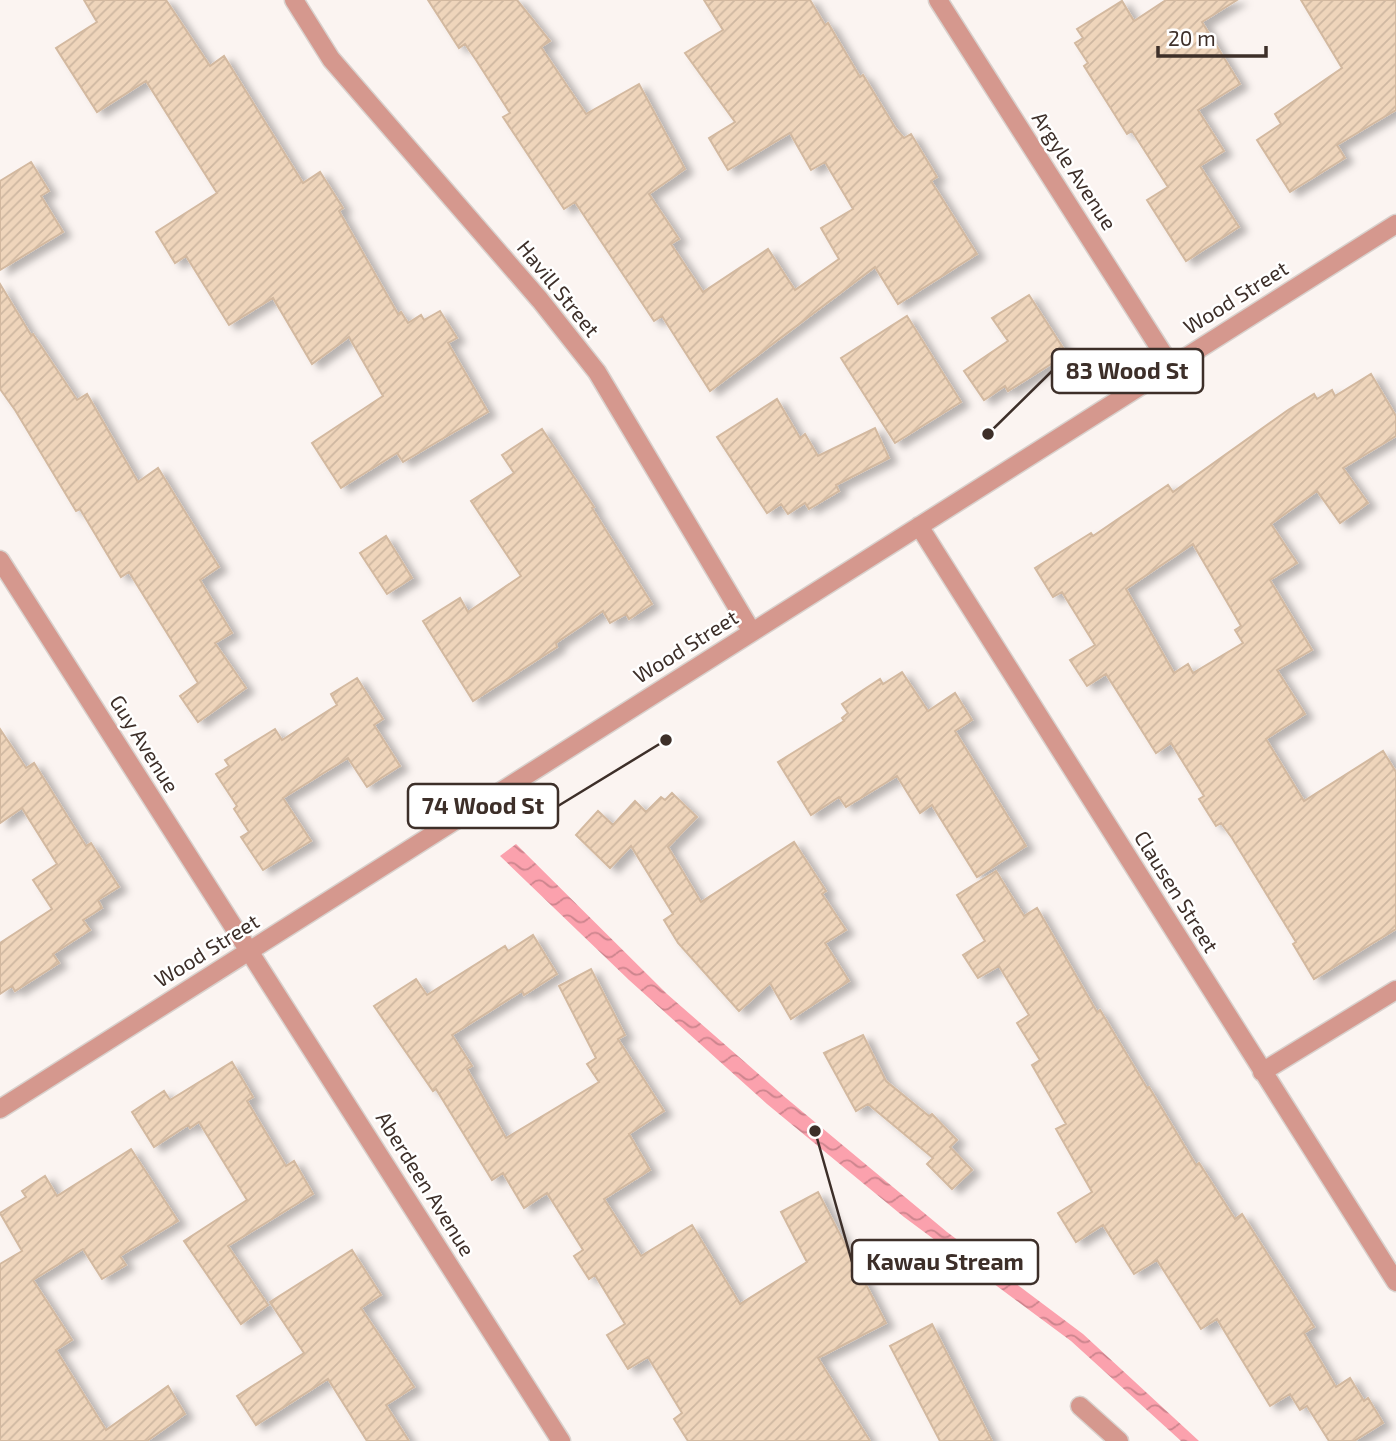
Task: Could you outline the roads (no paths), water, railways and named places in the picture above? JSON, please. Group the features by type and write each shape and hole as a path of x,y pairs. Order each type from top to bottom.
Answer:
{"street":[{"name":"Havill Street","path":"294,0 331,59 540,300 597,372 752,632"},
{"name":"Argyle Avenue","path":"938,0 1171,366"},
{"name":"Wood Street","path":"0,1109 1396,224"},
{"name":"Clausen Street","path":"919,526 1262,1072 1394,1273"},
{"name":"Guy Avenue","path":"0,560 250,951"},
{"name":"Aberdeen Avenue","path":"250,951 561,1441"},
{"path":"1262,1072 1396,990"},
{"path":"1080,1406 1119,1441"}],"water":[{"path":"516,844 667,994 786,1098 947,1232 1083,1334 1199,1441 1181,1441 1071,1341 904,1217 767,1104 629,980 500,856"}],"place":[{"name":"83 Wood St","path":"988,434"},
{"name":"74 Wood St","path":"666,740"},
{"name":"Kawau Stream","path":"815,1131"}]}
